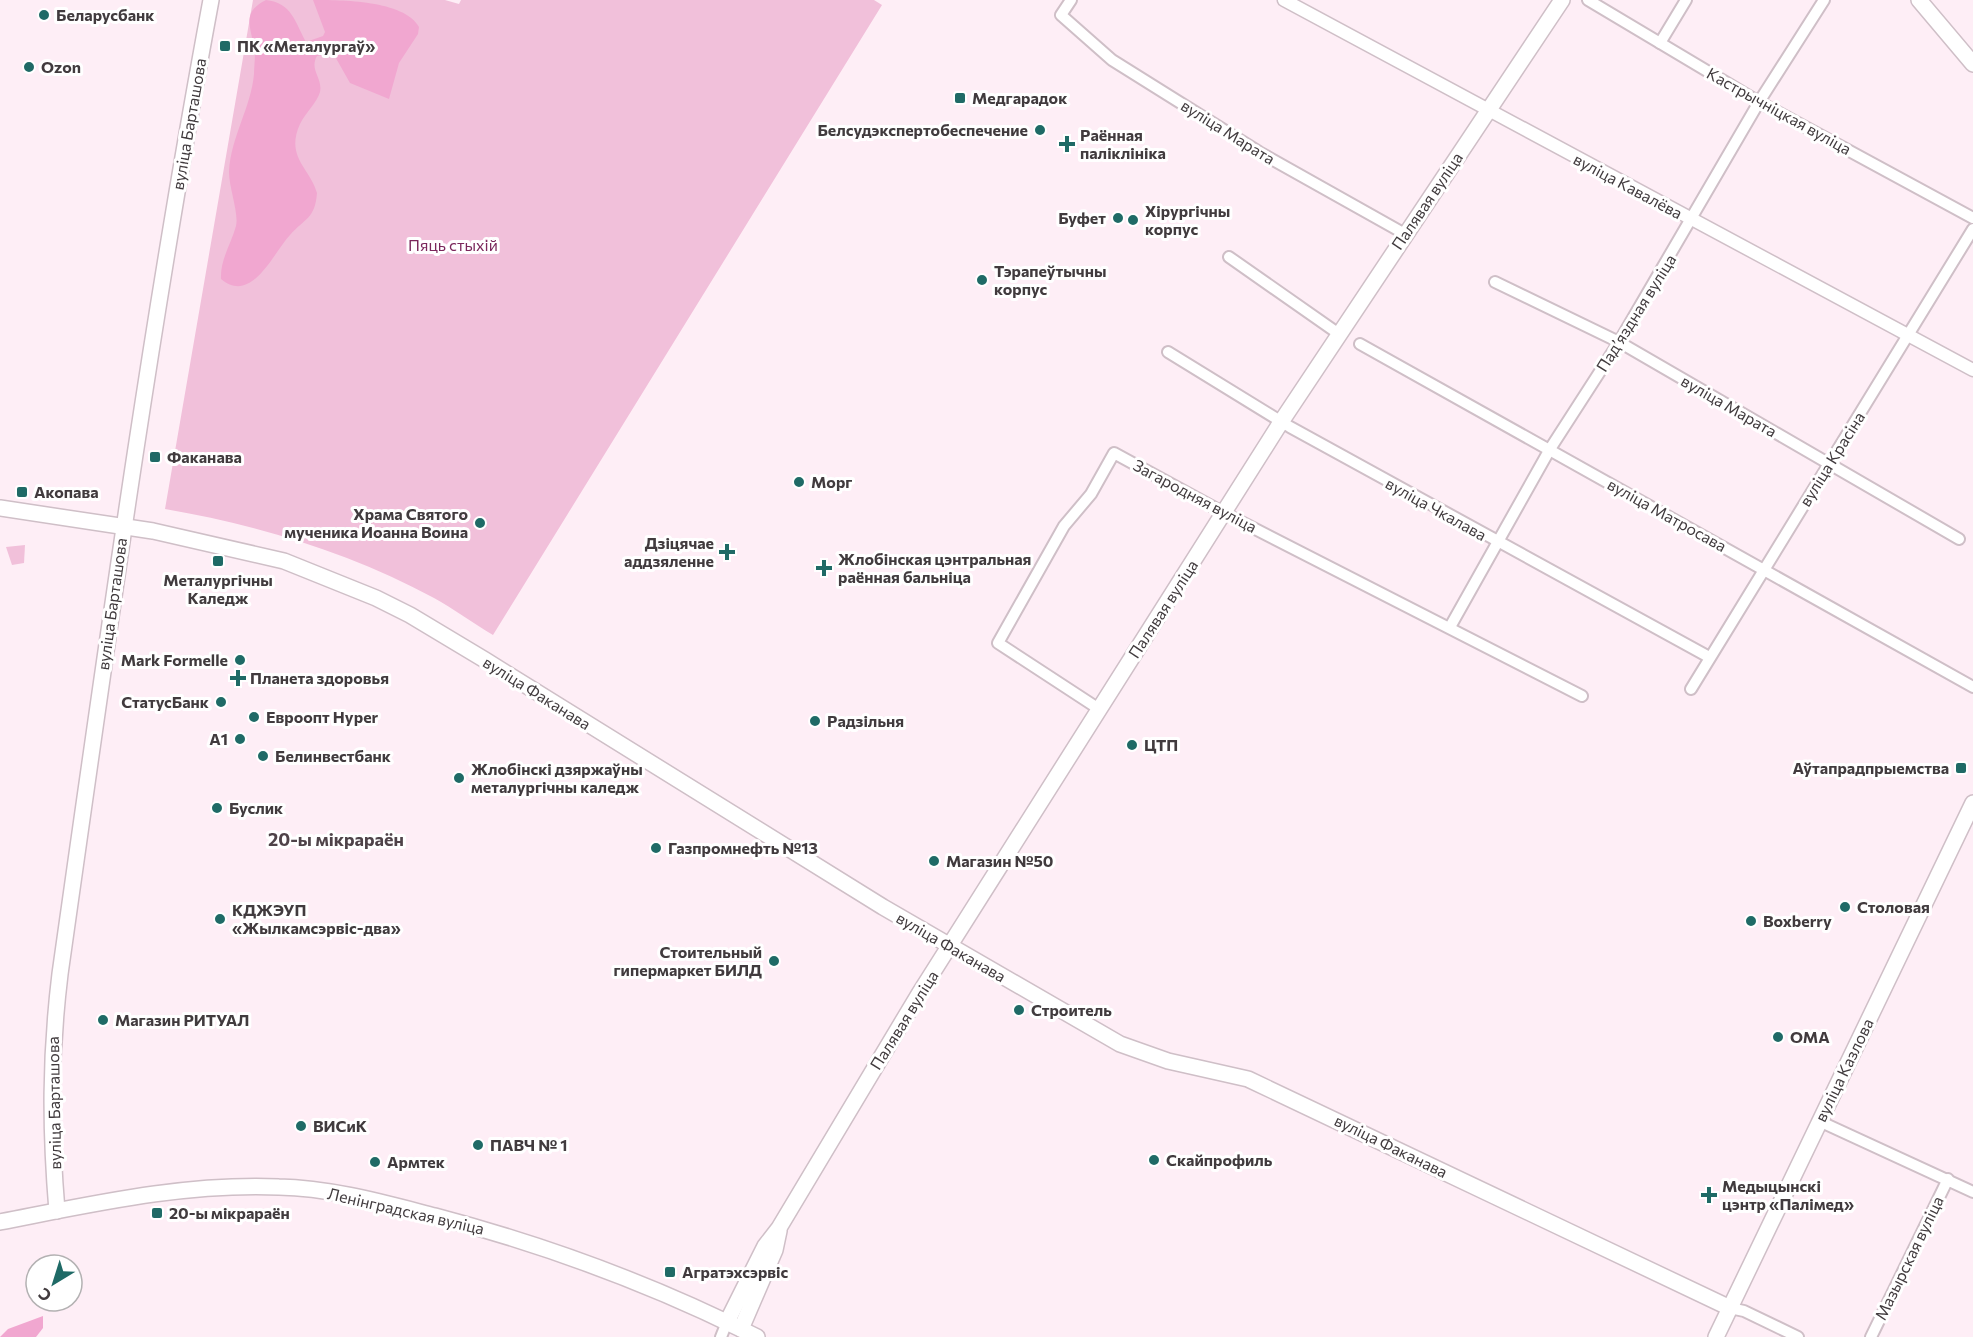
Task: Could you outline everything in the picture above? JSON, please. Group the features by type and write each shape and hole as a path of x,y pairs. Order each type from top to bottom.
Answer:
{"main road":[{"name":"вуліца Барташова","path":"57,1211 50,1096 52,1042 123,527 158,301 212,0"},
{"name":"Палявая вуліца","path":"735,1329 775,1250 779,1228 804,1182 949,947 1281,423 1562,0"},
{"path":"1919,0 1973,64"},
{"name":"вуліца Факанава","path":"0,508 123,527 284,561 360,591 410,615 949,947 1120,1044 1168,1061 1248,1079 1730,1308"},
{"name":"вуліца Казлова","path":"1716,1337 1973,803"},
{"name":"Ленінградская вуліца","path":"0,1222 168,1190 280,1187 354,1196 546,1247 611,1270 735,1329 758,1337"}],"street":[{"name":"вуліца Марата","path":"1071,0 1061,15 1112,60 1260,152 1405,234"},
{"name":"вуліца Кавалёва","path":"1284,0 1973,370"},
{"name":"Кастрычніцкая вуліца","path":"1588,0 1759,102 1973,218"},
{"path":"1660,43 1686,0"},
{"name":"Падʼяздная вуліца","path":"1450,627 1550,449 1619,342 1692,221 1759,102 1824,0"},
{"name":"вуліца Красіна","path":"1691,689 1763,569 1831,465 1973,229"},
{"path":"1229,257 1339,334"},
{"name":"вуліца Марата","path":"1496,282 1619,342 1959,539"},
{"name":"вуліца Матросава","path":"1360,344 1973,687"},
{"name":"вуліца Чкалава","path":"1168,352 1281,423 1709,657"},
{"name":"Загародняя вуліца","path":"1099,709 998,643 1064,526 1091,494 1114,453 1224,513 1582,696"},
{"path":"1819,1121 1973,1192"},
{"name":"Мазырская вуліца","path":"1871,1337 1948,1179"},
{"name":"вуліца Факанава","path":"1730,1308 1744,1311 1798,1337"},
{"path":"721,1337 735,1329"}],"green space":[{"name":"Пяць стыхій","path":"253,0 445,0 459,4 461,0 874,0 882,5 493,635 434,598 337,554 235,523 165,509"},
{"path":"25,545 24,563 12,565 6,547"}],"shaded area":[{"path":"266,0 287,9 306,42 323,36 325,32 313,0 371,3 400,11 419,27 418,34 399,63 389,99 350,83 333,53 317,56 315,70 320,82 320,92 300,124 295,145 300,162 317,193 314,208 312,213 283,243 261,274 242,286 232,285 221,279 222,265 237,221 229,172 233,146 249,99 254,74 255,53 250,26 251,14 253,9"},
{"path":"43,1316 43,1328 36,1337 0,1337 8,1329"}],"place":[{"name":"Беларусбанк","path":"44,15"},
{"name":"ПК «Металургаў»","path":"225,46"},
{"name":"Ozon","path":"29,67"},
{"name":"Медгарадок","path":"960,98"},
{"name":"Белсудэкспертобеспечение","path":"1040,130"},
{"name":"Раённая паліклініка","path":"1067,144"},
{"name":"Буфет","path":"1118,218"},
{"name":"Хірургічны корпус","path":"1133,220"},
{"name":"Тэрапеўтычны корпус","path":"982,280"},
{"name":"Факанава","path":"155,457"},
{"name":"Морг","path":"799,482"},
{"name":"Акопава","path":"22,492"},
{"name":"Храма Святого мученика Иоанна Воина","path":"480,523"},
{"name":"Дзіцячае аддзяленне","path":"727,552"},
{"name":"Металургічны Каледж","path":"218,561"},
{"name":"Жлобінская цэнтральная раённая бальніца","path":"824,568"},
{"name":"Mark Formelle","path":"240,660"},
{"name":"Планета здоровья","path":"238,678"},
{"name":"СтатусБанк","path":"221,702"},
{"name":"Евроопт Hyper","path":"254,717"},
{"name":"Радзільня","path":"815,721"},
{"name":"A1","path":"240,739"},
{"name":"ЦТП","path":"1132,745"},
{"name":"Белинвестбанк","path":"263,756"},
{"name":"Аўтапрадпрыемства","path":"1961,768"},
{"name":"Жлобінскі дзяржаўны металургічны каледж","path":"459,778"},
{"name":"Буслик","path":"217,808"},
{"name":"Газпромнефть №13","path":"656,848"},
{"name":"Магазин №50","path":"934,861"},
{"name":"Столовая","path":"1845,907"},
{"name":"КДЖЭУП «Жылкамсэрвіс-два»","path":"220,919"},
{"name":"Boxberry","path":"1751,921"},
{"name":"Стоительный гипермаркет БИЛД","path":"774,961"},
{"name":"Строитель","path":"1019,1010"},
{"name":"Магазин РИТУАЛ","path":"103,1020"},
{"name":"ОМА","path":"1778,1037"},
{"name":"ВИСиК","path":"301,1126"},
{"name":"ПАВЧ № 1","path":"478,1145"},
{"name":"Скайпрофиль","path":"1154,1160"},
{"name":"Армтек","path":"375,1162"},
{"name":"Медыцынскі цэнтр «Палімед»","path":"1709,1195"},
{"name":"20-ы мікрараён","path":"157,1213"},
{"name":"Агратэхсэрвіс","path":"670,1272"}],"district":[{"name":"20-ы мікрараён","path":"336,840"}]}
